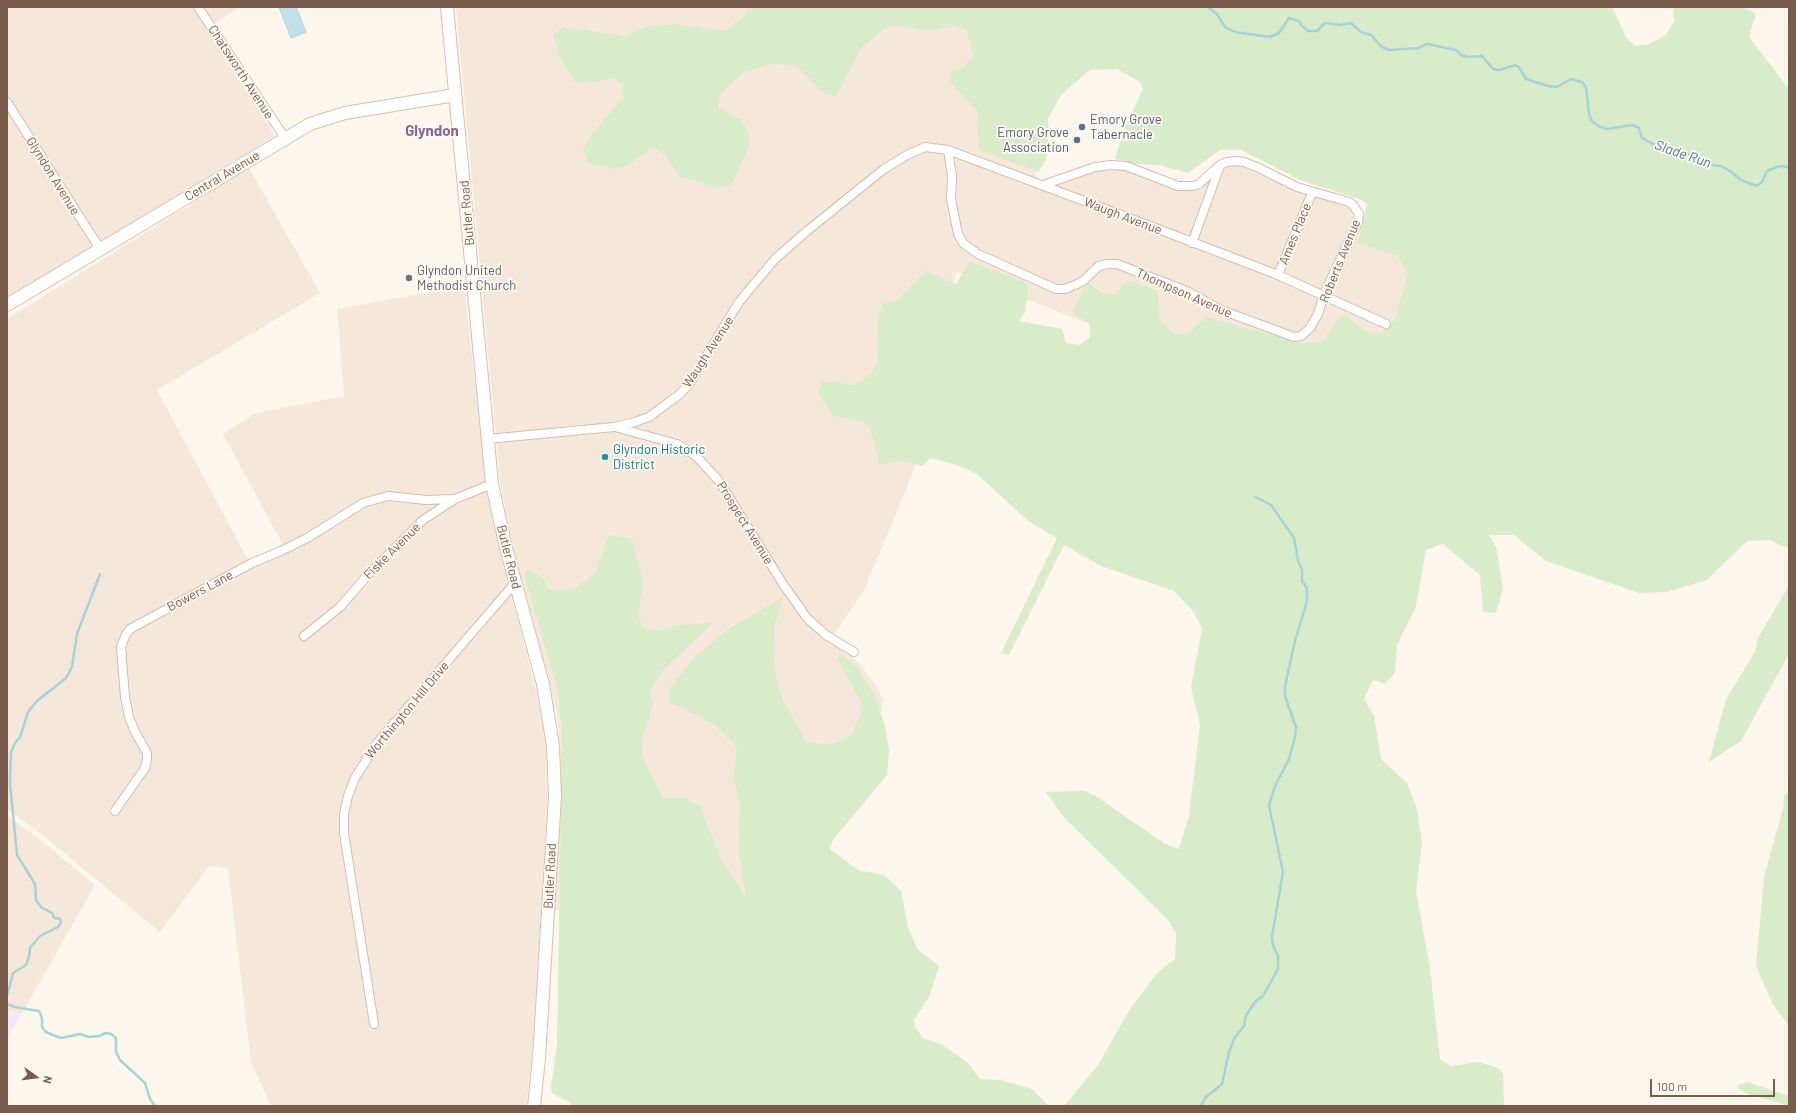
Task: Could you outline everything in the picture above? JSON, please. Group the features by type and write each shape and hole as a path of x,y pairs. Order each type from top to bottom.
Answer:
{"main road":[{"name":"Butler Road","path":"447,7 492,484 515,583 543,684 549,717 554,771 554,802 543,993 534,1106"},
{"name":"Central Avenue","path":"7,305 310,124 333,116 455,95"}],"street":[{"name":"Chatsworth Avenue","path":"198,7 285,138"},
{"name":"Glyndon Avenue","path":"7,102 100,249"},
{"name":"Waugh Avenue","path":"487,439 614,427 649,417 680,394 701,367 739,302 775,259 825,216 884,169 907,155 925,148 948,150 1043,185 1278,275 1324,294 1386,324"},
{"name":"Thompson Avenue","path":"948,150 952,176 952,199 958,234 963,243 978,254 1056,289 1065,289 1083,281 1099,266 1117,264 1183,289 1221,310 1286,335 1301,336"},
{"name":"Roberts Avenue","path":"1220,165 1227,162 1244,162 1312,193 1348,202 1354,205 1359,214 1358,222 1324,294 1314,322 1301,336"},
{"path":"1043,185 1095,167 1111,165 1126,166 1178,186 1185,187 1199,184 1220,165"},
{"path":"1192,243 1220,165"},
{"name":"Ames Place","path":"1278,275 1312,193"},
{"name":"Prospect Avenue","path":"614,427 677,444 696,456 719,481 783,584 807,618 826,634 854,652"},
{"name":"Fiske Avenue","path":"304,636 340,607 367,576 424,520 455,499 492,484"},
{"name":"Bowers Lane","path":"115,811 145,768 148,753 135,732 129,717 125,697 120,654 123,640 130,629 252,563 282,551 309,537 363,503 388,496 426,500 455,499"},
{"name":"Worthington Hill Drive","path":"374,1024 344,833 344,814 348,796 355,778 377,743 515,583"}],"shaded area":[{"path":"7,7 239,7 207,29 275,136 7,299"},
{"path":"456,7 940,7 1025,54 1035,174 1040,182 1077,179 1098,170 1115,168 1149,178 1177,191 1200,190 1223,166 1239,166 1308,195 1348,206 1425,251 1353,426 956,272 915,468 865,588 830,641 851,655 878,688 883,701 880,720 760,919 555,910 561,796 560,746 557,716 549,680 512,546 500,481"},
{"path":"249,168 320,293 157,390 249,562 283,545 223,434 256,413 344,396 337,309 464,286 487,490 500,551 543,718 546,748 546,829 532,1058 526,1106 271,1106 251,1062 228,868 209,866 160,932 40,833 7,809 7,319"},
{"path":"7,816 38,838 95,885 21,1015 7,1010"},
{"path":"7,1010 21,1015 7,1040"}],"green space":[{"path":"749,7 1612,7 1626,37 1635,46 1650,44 1666,35 1674,21 1673,7 1744,7 1756,14 1749,37 1789,89 1789,549 1770,540 1747,541 1707,580 1667,592 1639,593 1546,561 1514,535 1489,535 1496,547 1503,588 1496,613 1483,612 1480,575 1443,544 1426,550 1416,606 1397,645 1395,673 1385,684 1373,680 1364,699 1374,716 1381,759 1407,783 1417,809 1422,843 1416,891 1430,968 1440,1059 1451,1066 1478,1062 1499,1068 1503,1074 1504,1106 1064,1106 1098,1065 1130,1009 1159,971 1175,959 1176,933 1168,920 1063,816 1046,792 1084,791 1096,796 1165,844 1179,849 1189,816 1200,725 1191,687 1202,628 1193,611 1174,591 1101,566 1064,545 1009,655 1001,653 1057,538 1028,521 977,474 957,465 931,458 922,466 901,460 880,465 870,428 865,423 832,415 819,394 821,381 854,385 871,374 878,361 879,315 883,303 897,301 926,271 956,284 970,261 1024,282 1028,287 1025,312 1019,321 1062,329 1066,343 1080,345 1090,337 1089,324 1072,311 1088,283 1106,295 1115,295 1127,280 1157,291 1160,319 1174,334 1187,335 1206,317 1302,343 1321,343 1340,316 1346,315 1367,332 1381,333 1395,320 1408,273 1398,256 1358,243 1367,204 1362,200 1300,180 1241,150 1220,150 1188,173 1159,165 1135,164 1115,159 1122,134 1143,89 1140,82 1117,69 1090,70 1061,95 1048,119 1049,133 1046,160 1038,172 979,150 977,110 950,82 952,70 965,66 973,56 967,30 954,26 928,31 894,25 883,30 861,48 836,97 823,92 796,65 768,64 741,74 720,94 718,107 741,120 748,132 749,147 732,184 718,188 679,176 665,155 653,147 628,165 615,169 588,163 583,150 589,138 623,98 623,85 613,78 587,83 574,81 561,60 553,34 564,27 625,36 648,26 675,24 725,31 745,15"},
{"path":"609,535 629,538 633,543 643,581 638,615 642,627 654,631 686,624 713,623 663,670 650,690 653,704 641,743 642,756 663,798 683,798 700,806 720,857 746,897 739,852 740,806 734,778 737,747 714,724 670,702 669,690 693,659 727,630 783,597 774,626 775,674 783,701 807,743 834,744 852,735 860,715 860,700 837,658 842,654 859,670 876,699 885,726 889,750 887,775 833,840 830,849 858,870 884,875 901,891 908,927 918,950 939,966 929,997 914,1020 915,1027 923,1038 941,1044 968,1063 980,1079 1000,1080 1032,1089 1049,1106 571,1106 570,1103 552,1093 551,1087 557,1045 562,732 558,692 524,574 528,569 543,578 549,590 575,588 595,573"},
{"path":"1789,585 1789,654 1741,741 1709,762 1726,699 1755,652 1758,638"},
{"path":"1789,792 1789,1026 1772,1003 1756,966 1764,877 1783,809 1784,796"},
{"path":"1747,1082 1789,1096 1789,1106 1745,1093 1736,1086"}],"water":[{"path":"279,7 296,7 306,32 291,38"}],"waterway":[{"name":"Slade Run","path":"1208,7 1217,14 1225,27 1235,32 1270,37 1279,33 1289,18 1299,21 1308,31 1317,31 1325,23 1340,25 1351,23 1361,32 1371,35 1382,47 1389,50 1418,48 1427,44 1456,50 1461,55 1468,57 1482,56 1493,69 1499,70 1515,65 1519,67 1526,79 1548,86 1557,87 1571,79 1582,82 1586,87 1589,114 1592,121 1598,126 1607,129 1632,125 1639,128 1642,138 1653,144 1691,155 1696,160 1704,164 1721,166 1741,180 1757,186 1762,182 1767,171 1784,166 1789,168"},
{"path":"1201,1106 1205,1098 1222,1084 1229,1052 1235,1037 1244,1026 1246,1015 1256,1001 1263,996 1278,969 1278,956 1273,945 1272,937 1283,872 1269,805 1275,786 1289,759 1295,737 1296,727 1285,696 1285,686 1295,641 1307,601 1307,588 1302,581 1302,569 1298,561 1294,538 1271,505 1256,497"},
{"path":"7,996 13,973 26,965 30,948 40,936 58,927 61,923 60,919 54,918 52,913 41,907 36,900 35,884 17,855 10,783 11,752 15,743 20,737 28,712 37,701 66,678 72,667 77,634 100,574"},
{"path":"7,1004 15,1007 39,1011 42,1018 42,1027 46,1032 61,1038 80,1034 89,1037 99,1036 106,1033 111,1034 116,1038 116,1052 120,1060 145,1083 150,1099 155,1106"}],"place":[{"name":"Emory Grove Tabernacle","path":"1082,127"},
{"name":"Emory Grove Association","path":"1077,140"},
{"name":"Glyndon United Methodist Church","path":"409,278"},
{"name":"Glyndon Historic District","path":"605,457"}],"district":[{"name":"Glyndon","path":"432,131"}]}
